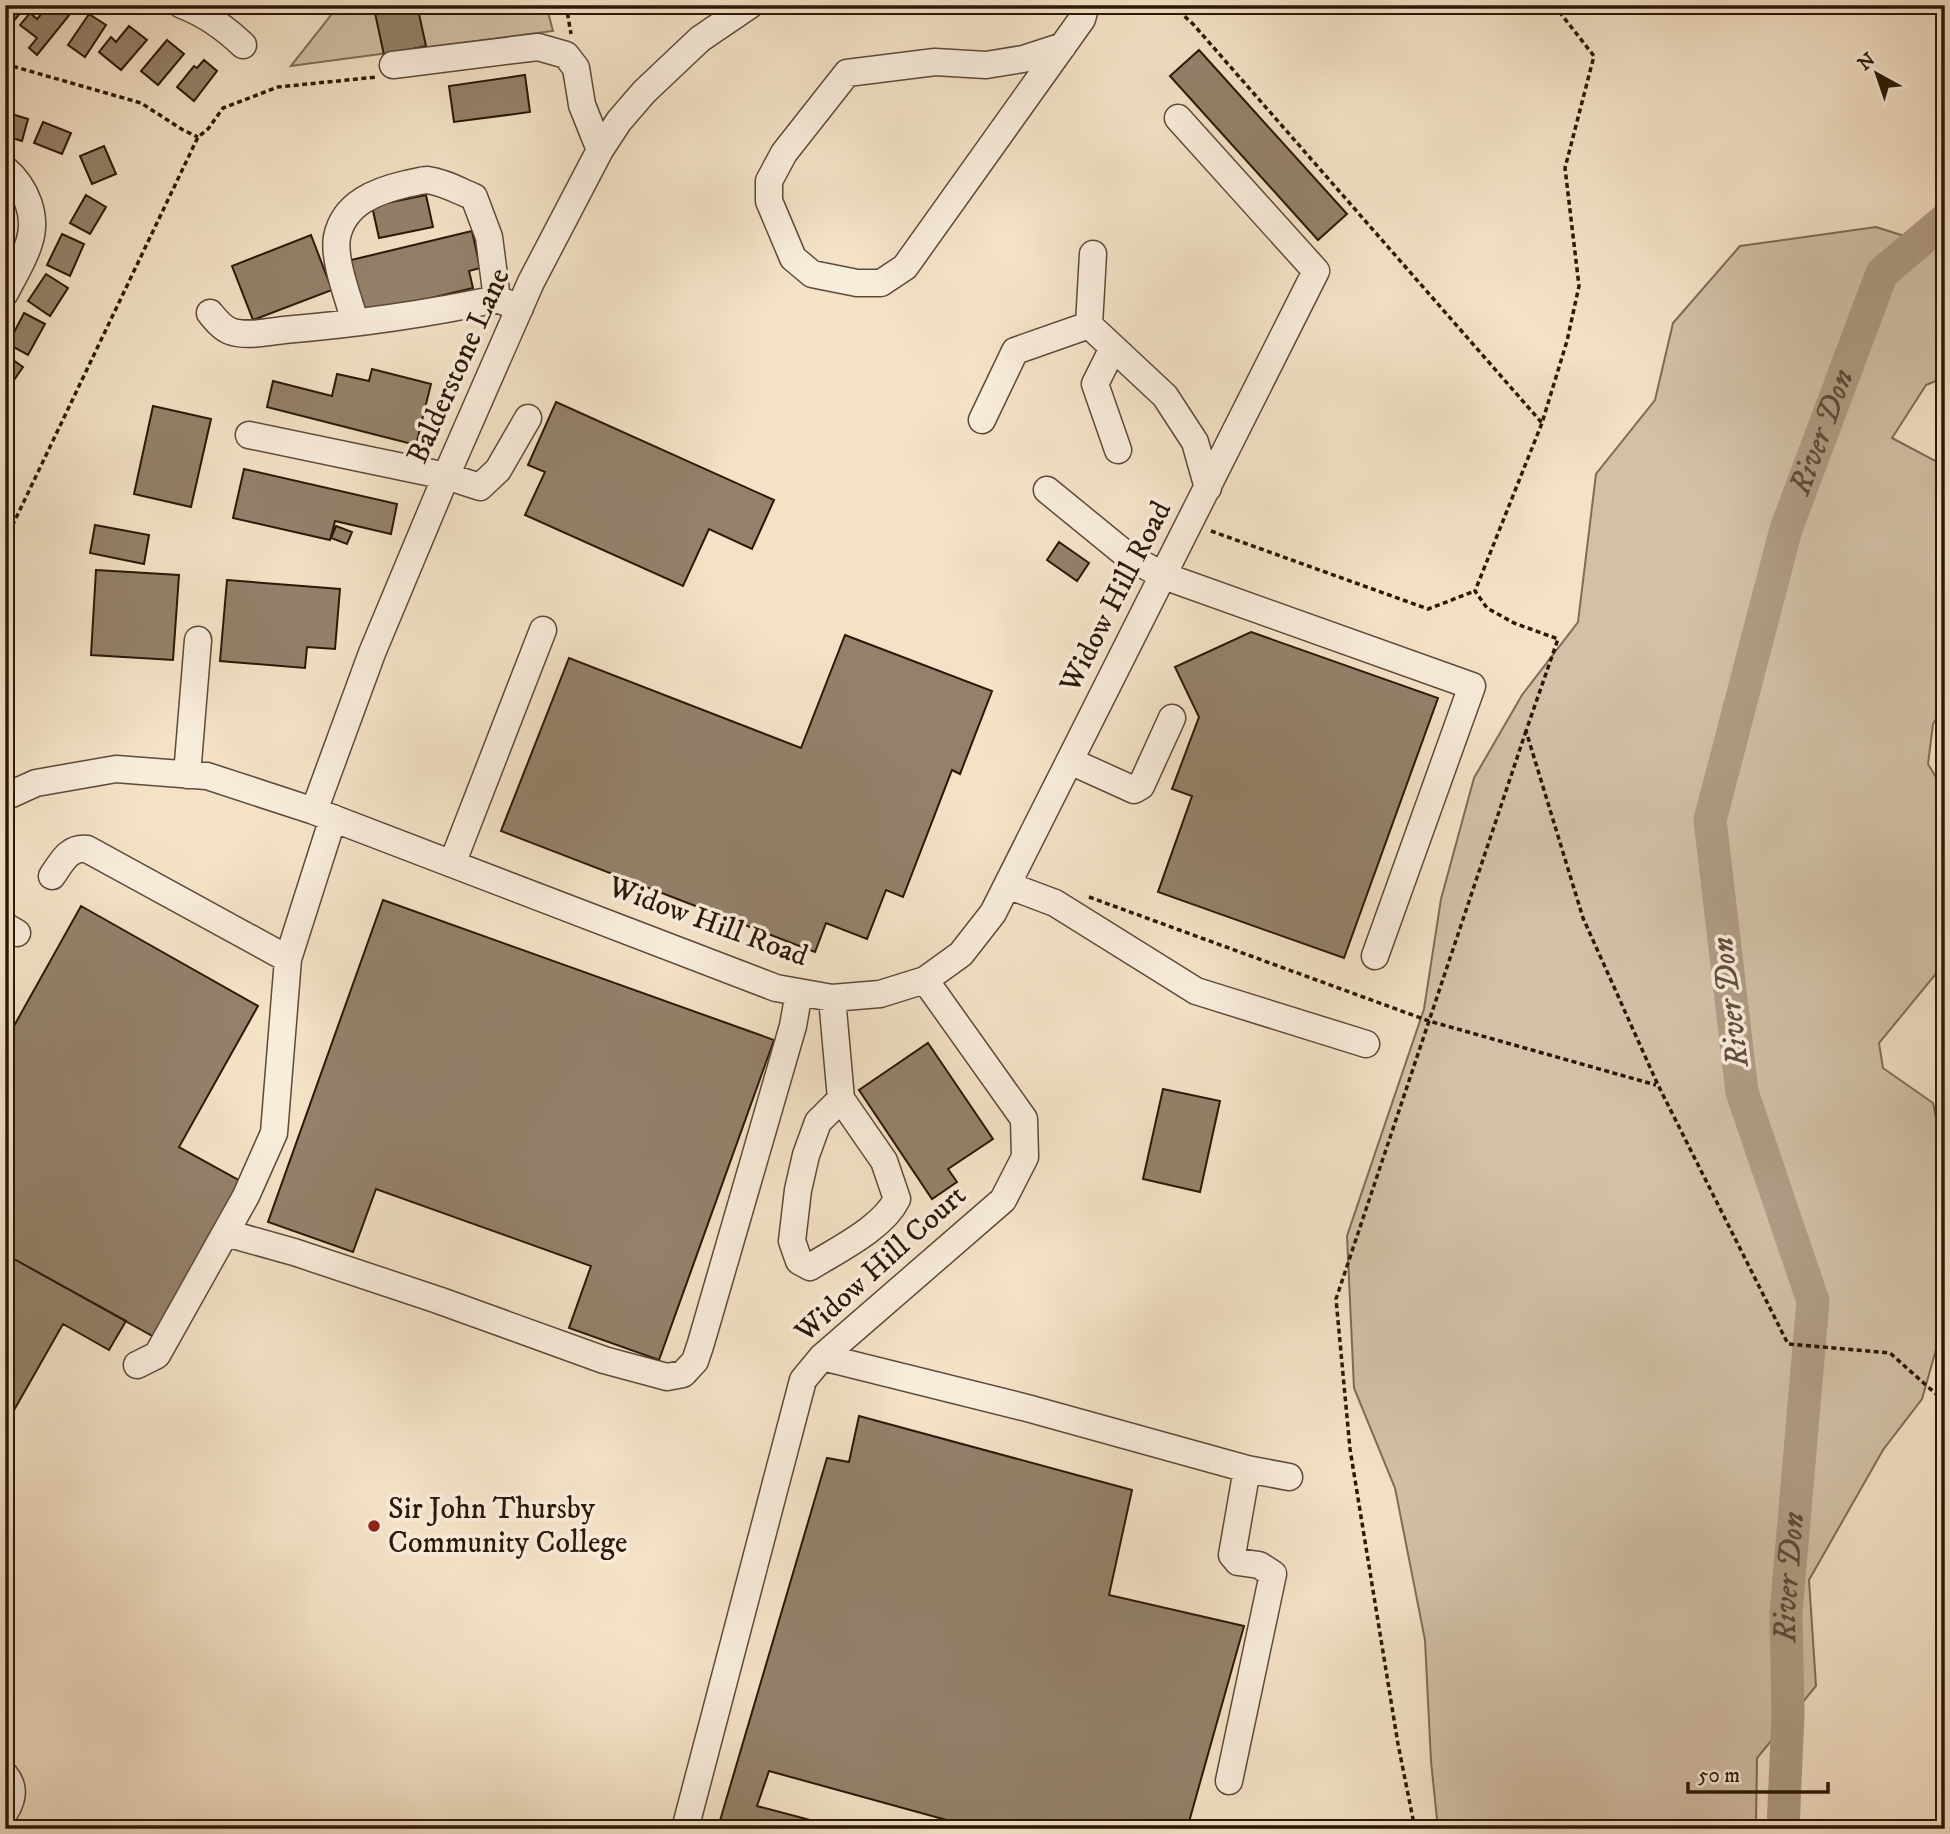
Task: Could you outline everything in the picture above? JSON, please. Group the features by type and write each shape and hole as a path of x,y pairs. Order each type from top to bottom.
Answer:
{"street":[{"path":"182,5 223,26 243,45"},
{"name":"Balderstone Lane","path":"137,1365 158,1354 246,1196 274,1133 288,959 323,814 373,653 446,476 509,303 618,121 699,39 750,5"},
{"path":"1063,46 1023,59 986,65 935,62 847,73 784,153 769,181 769,201 793,258 812,274 857,283 881,284 905,267 1063,46 1082,19 1086,5"},
{"path":"393,65 538,47 566,55 576,68 582,105 600,150"},
{"name":"Widow Hill Road","path":"5,797 36,783 116,769 207,776 323,814 776,988 832,998 880,995 925,980 961,954 993,913 1316,271 1178,118"},
{"path":"5,169 23,191 30,208 32,228 30,243 5,293"},
{"path":"210,313 230,331 254,333 355,322 509,303 474,197 447,185 426,180 380,191 355,205 341,226 337,240 337,256 355,322"},
{"path":"1089,325 1093,254"},
{"path":"1089,325 1165,396 1195,442 1209,488"},
{"path":"982,420 1015,352 1089,325"},
{"path":"1114,348 1095,384 1118,450"},
{"path":"249,435 446,476 480,487 498,470 528,418"},
{"path":"1047,490 1129,557 1164,576 1472,687 1375,956"},
{"path":"452,864 542,630"},
{"path":"187,775 198,640"},
{"path":"1070,761 1134,790 1141,786 1172,718"},
{"path":"52,876 67,854 77,848 87,849 288,959"},
{"path":"1007,886 1055,904 1196,991 1366,1044"},
{"name":"Widow Hill Court","path":"685,1829 803,1381 822,1357 1003,1199 1025,1157 1024,1119 925,980"},
{"path":"226,1233 346,1269 604,1360 667,1377 683,1374 695,1361 701,1343 793,1026 799,992"},
{"path":"832,998 841,1099 884,1161 897,1199 892,1210 874,1226 810,1267 799,1261 792,1241 798,1190 806,1154 818,1122 841,1099"},
{"path":"822,1357 1053,1415 1247,1469 1289,1477"},
{"path":"1229,1781 1273,1574 1259,1565 1238,1562 1232,1555 1247,1469"},
{"path":"5,1775 12,1786 12,1795 5,1812"}],"path":[{"path":"1172,5 1193,24 1542,423"},
{"path":"1190,524 1428,609 1475,591 1542,423 1567,341 1579,286 1565,168 1594,55 1554,5"},
{"path":"5,64 141,103 198,137"},
{"path":"5,541 198,137 208,129 223,108"},
{"path":"1415,1829 1398,1744 1349,1449 1336,1299 1558,639 1514,623 1487,608 1475,591"},
{"path":"1527,731 1583,918 1658,1085 1788,1343 1890,1353 1945,1402"},
{"path":"1080,893 1429,1021 1658,1085"}],"shaded area":[{"path":"339,5 546,5 553,31 291,66"},
{"path":"1876,227 1945,249 1945,377 1926,385 1892,438 1945,466 1945,705 1933,724 1928,764 1945,792 1945,946 1935,975 1879,1043 1883,1068 1933,1103 1945,1161 1945,1328 1941,1332 1922,1399 1883,1450 1809,1580 1816,1686 1757,1758 1756,1822 1753,1829 1438,1829 1431,1761 1425,1640 1395,1488 1354,1388 1347,1236 1424,1009 1441,899 1474,778 1522,695 1578,622 1596,474 1655,400 1673,323 1740,246"}],"building":[{"path":"5,5 17,5 23,10 6,30"},
{"path":"49,5 60,5 70,14 37,55 29,48 37,38 20,25 30,13 37,19"},
{"path":"417,5 426,46 384,55 375,13"},
{"path":"89,14 106,25 85,57 68,45"},
{"path":"129,26 147,40 121,70 99,52 111,37 116,42"},
{"path":"167,40 184,54 158,85 141,71"},
{"path":"1199,50 1347,214 1318,240 1170,76"},
{"path":"204,60 217,71 194,101 177,87 194,66 197,68"},
{"path":"525,75 530,112 454,122 449,86"},
{"path":"5,112 28,119 22,141 5,136"},
{"path":"43,122 71,133 62,154 34,143"},
{"path":"104,146 116,174 92,184 80,156"},
{"path":"86,195 106,207 90,234 70,223"},
{"path":"426,195 433,227 379,238 372,206"},
{"path":"472,231 480,268 469,271 473,288 360,315 347,261"},
{"path":"62,234 84,244 70,276 47,265"},
{"path":"311,235 332,290 253,320 232,266"},
{"path":"46,274 68,288 50,316 28,301"},
{"path":"24,313 45,324 28,355 8,344"},
{"path":"5,356 23,367 5,393"},
{"path":"372,369 431,384 416,445 267,407 273,381 332,396 337,374 369,381"},
{"path":"556,402 774,500 752,549 709,529 683,586 525,515 545,472 528,465"},
{"path":"153,406 211,419 191,507 134,494"},
{"path":"244,469 397,504 391,534 335,521 330,540 233,518"},
{"path":"95,525 149,535 144,564 90,553"},
{"path":"336,526 352,532 347,544 331,538"},
{"path":"1059,542 1089,563 1077,581 1047,560"},
{"path":"96,570 179,575 173,660 91,655"},
{"path":"227,580 340,589 335,649 307,647 305,668 220,661"},
{"path":"1251,632 1438,698 1344,958 1158,892 1192,796 1172,789 1199,717 1175,667"},
{"path":"845,635 992,691 960,774 952,770 903,897 886,890 867,939 826,923 815,952 501,831 569,658 801,748"},
{"path":"383,900 774,1040 659,1360 569,1328 591,1266 376,1189 353,1252 268,1222"},
{"path":"81,906 258,1006 179,1147 242,1182 154,1337 5,1254 5,1042"},
{"path":"928,1043 993,1139 948,1169 957,1182 932,1199 859,1090"},
{"path":"1163,1089 1220,1101 1200,1192 1143,1179"},
{"path":"5,1254 126,1321 109,1350 63,1324 5,1426"},
{"path":"859,1416 1132,1490 1109,1595 1244,1626 1187,1829 979,1829 769,1771 757,1806 844,1829 724,1829 719,1824 827,1458 849,1462"}],"waterway":[{"name":"River Don","path":"1783,1829 1788,1714 1786,1613 1813,1301 1742,1092 1710,820 1786,529 1882,273 1945,220"}],"place":[{"name":"Sir John Thursby Community College","path":"374,1526"}]}
